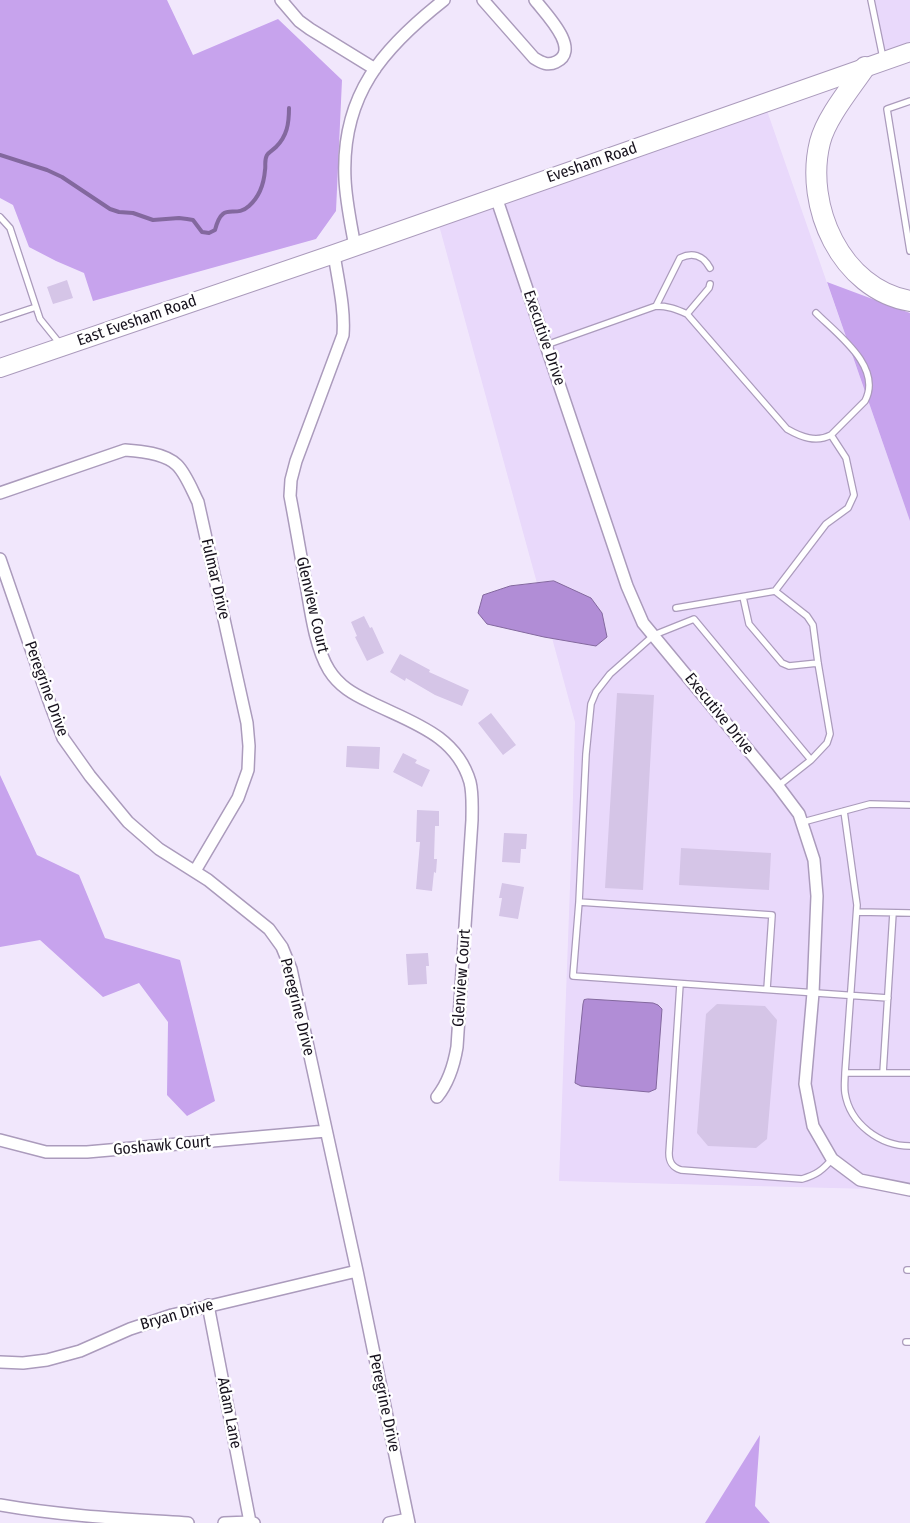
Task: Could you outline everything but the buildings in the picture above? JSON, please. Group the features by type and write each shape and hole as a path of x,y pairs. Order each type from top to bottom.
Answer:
{"highway":[{"path":"874,64 827,124 820,141 816,163 816,186 821,210 830,234 843,256 859,276 881,290 910,301"}],"main road":[{"name":"Evesham Road","path":"273,275 910,52"},
{"name":"East Evesham Road","path":"0,368 273,275"}],"street":[{"path":"281,0 299,21 375,69"},
{"path":"355,247 345,186 347,135 359,94 375,69 399,39 444,0"},
{"path":"483,0 534,58 542,63 558,62 564,57 566,50 565,41 536,0"},
{"name":"Executive Drive","path":"496,197 627,586 643,623 778,786 803,822 814,860 817,896 813,992 805,1084 813,1126 832,1159 860,1180 910,1190"},
{"name":"Glenview Court","path":"334,254 343,307 343,335 296,461 291,480 290,496 313,625 328,669 350,693 426,728 441,739 464,766 470,784 472,820 457,1047 449,1077 443,1090 437,1097"},
{"name":"Fulmar Drive","path":"0,493 125,450 140,451 160,456 175,463 181,469 198,502 247,723 249,746 248,770 238,798 195,871"},
{"name":"Peregrine Drive","path":"0,559 63,738 90,776 128,822 159,850 208,880 269,929 282,947 291,969 408,1521"},
{"name":"Goshawk Court","path":"0,1140 46,1152 87,1152 326,1131"},
{"name":"Bryan Drive","path":"0,1362 24,1363 80,1352 130,1329 172,1314 356,1271"},
{"name":"Adam Lane","path":"208,1305 252,1522"},
{"path":"0,1505 101,1518 188,1523"},
{"path":"389,1523 408,1521"},
{"path":"224,1523 252,1522"}],"lane":[{"path":"871,0 874,64"},
{"path":"910,101 887,109 910,251"},
{"path":"0,217 10,228 40,319 62,347"},
{"path":"656,306 680,258 688,254 694,255 702,258 710,268"},
{"path":"687,314 709,288 710,284"},
{"path":"546,345 656,306 666,306 687,314 787,429 814,439 824,438 831,435 865,401 868,396 868,379 865,366 859,356 816,313"},
{"path":"0,319 36,307"},
{"path":"676,608 775,591 826,524 848,508 854,495 846,458 831,435"},
{"path":"775,591 808,616 813,625 830,734 827,743 811,760 778,786"},
{"path":"743,597 749,624 782,663 789,666 818,663"},
{"path":"811,760 694,619 654,635 610,674 596,692 591,704 586,754 579,902 573,976 888,998"},
{"path":"803,822 870,804 910,804"},
{"path":"844,811 858,905 844,1073 845,1094 853,1114 866,1130 884,1141 910,1146"},
{"path":"579,902 772,915 767,989"},
{"path":"857,912 910,913"},
{"path":"883,1073 893,913"},
{"path":"680,984 669,1153 670,1162 673,1166 681,1170 802,1179 814,1176 824,1169 832,1159"},
{"path":"844,1073 910,1073"}],"shaded area":[{"path":"0,0 167,0 193,55 278,19 342,80 336,211 316,239 93,301 84,273 29,247 13,205 0,198"},
{"path":"871,0 910,0 910,52 883,60"},
{"path":"764,102 910,521 910,1190 559,1181 575,722 437,218"},
{"path":"827,282 910,313 910,521"},
{"path":"554,581 591,598 602,613 607,637 596,646 487,624 478,613 483,595 510,586"},
{"path":"0,775 37,855 79,875 105,938 180,960 215,1101 187,1116 167,1095 168,1022 139,983 103,997 40,940 0,947"},
{"path":"584,1000 653,1003 662,1009 656,1089 649,1092 581,1086 575,1083 583,1004"},
{"path":"760,1435 755,1506 770,1523 705,1523"}],"waterway":[{"path":"0,155 47,170 62,177 110,209 133,213 153,220 179,218 193,220 202,232 209,233 215,230 218,221 225,212 244,210 256,198 263,180 266,157 280,143 285,134 289,108"}]}
